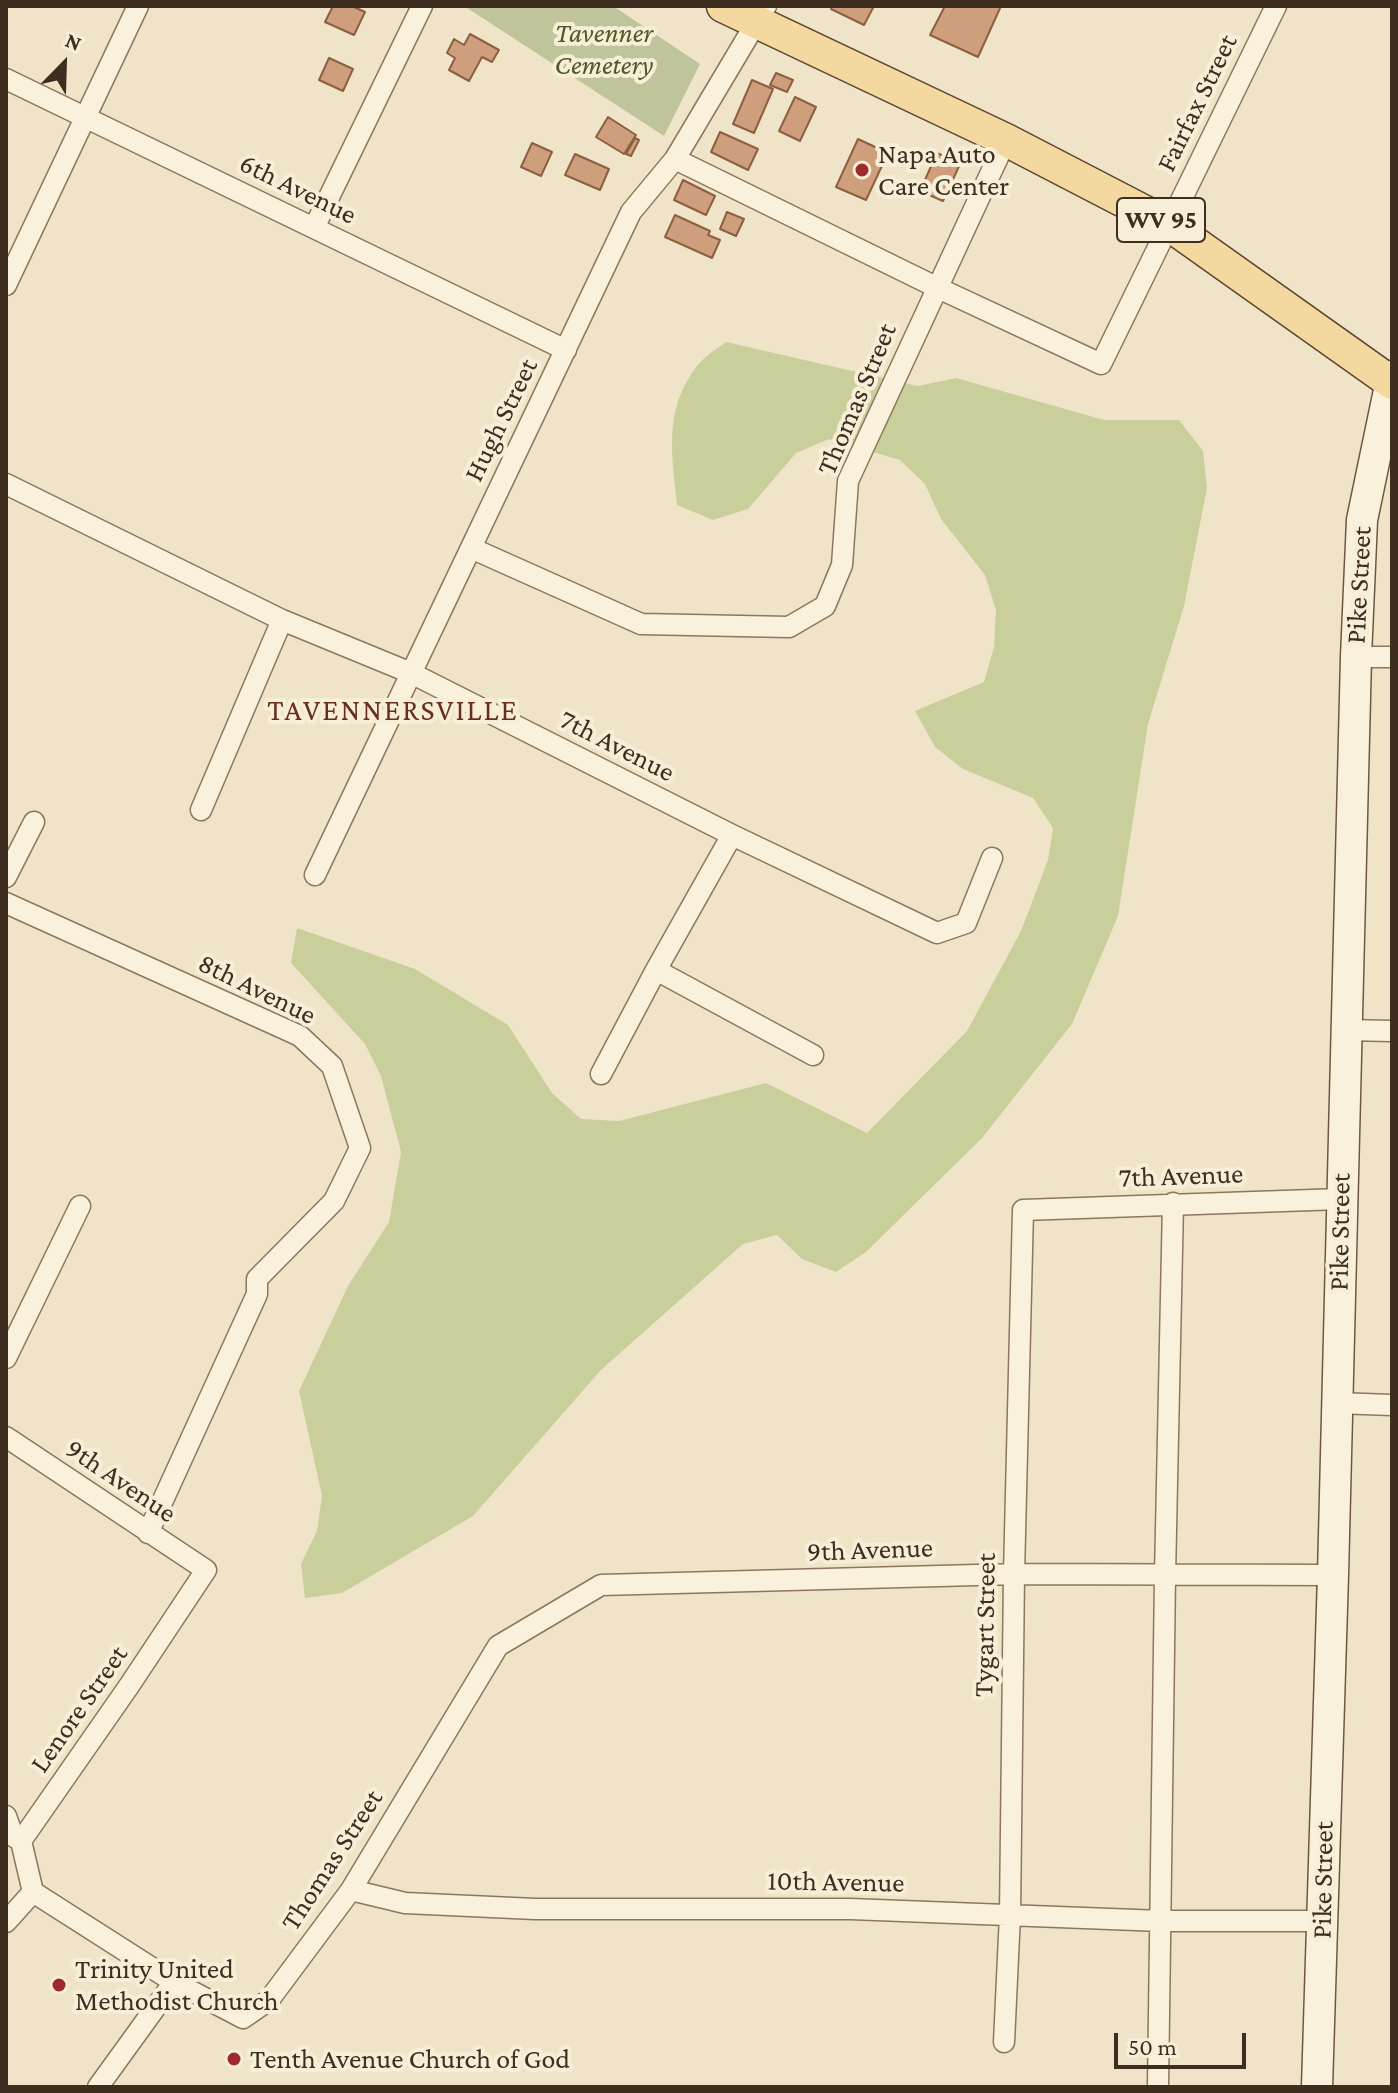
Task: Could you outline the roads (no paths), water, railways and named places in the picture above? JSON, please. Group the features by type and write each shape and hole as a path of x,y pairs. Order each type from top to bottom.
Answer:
{"main road":[{"name":"WV 95","path":"723,6 762,14 1168,224 1391,380"},
{"name":"Pike Street","path":"1317,2087 1356,657 1362,520 1391,380"}],"street":[{"path":"6,285 138,6"},
{"path":"314,228 422,6"},
{"name":"Fairfax Street","path":"936,287 1101,364 1276,6"},
{"name":"Hugh Street","path":"315,875 631,212 675,159 762,14"},
{"name":"6th Avenue","path":"6,79 566,350"},
{"name":"Thomas Street","path":"471,548 641,624 789,627 825,606 842,565 848,481 1006,140"},
{"path":"675,159 936,287"},
{"name":"7th Avenue","path":"6,484 282,620 411,673 732,835 937,933 966,923 992,858"},
{"path":"201,810 282,620"},
{"path":"1356,657 1392,657"},
{"path":"6,877 34,822"},
{"path":"601,1074 732,835"},
{"name":"8th Avenue","path":"6,903 300,1036 332,1066 360,1148 334,1201 257,1279 257,1294 148,1533"},
{"path":"656,970 813,1055"},
{"path":"1345,1030 1392,1031"},
{"name":"7th Avenue","path":"1023,1210 1341,1199"},
{"path":"1158,2087 1173,1203"},
{"path":"6,1358 80,1206"},
{"name":"Tygart Street","path":"1004,2042 1010,1915 1023,1210"},
{"path":"1336,1403 1392,1405"},
{"name":"9th Avenue","path":"6,1437 206,1570"},
{"name":"Lenore Street","path":"21,1841 206,1570"},
{"name":"9th Avenue","path":"601,1585 1014,1574 1333,1575"},
{"name":"Thomas Street","path":"174,1982 243,2018 269,2000 351,1890 498,1646 601,1585"},
{"path":"6,1816 13,1836 21,1841 33,1892 174,1982 98,2087"},
{"name":"10th Avenue","path":"351,1890 405,1903 535,1909 850,1909 1162,1921 1323,1921"},
{"path":"6,1922 33,1892"}],"place":[{"name":"Napa Auto Care Center","path":"862,170"},
{"name":"Trinity United Methodist Church","path":"59,1985"},
{"name":"Tenth Avenue Church of God","path":"234,2059"}],"district":[{"name":"TAVENNERSVILLE","path":"393,711"}],"park label":[{"name":"Tavenner Cemetery","path":"604,49"}]}
